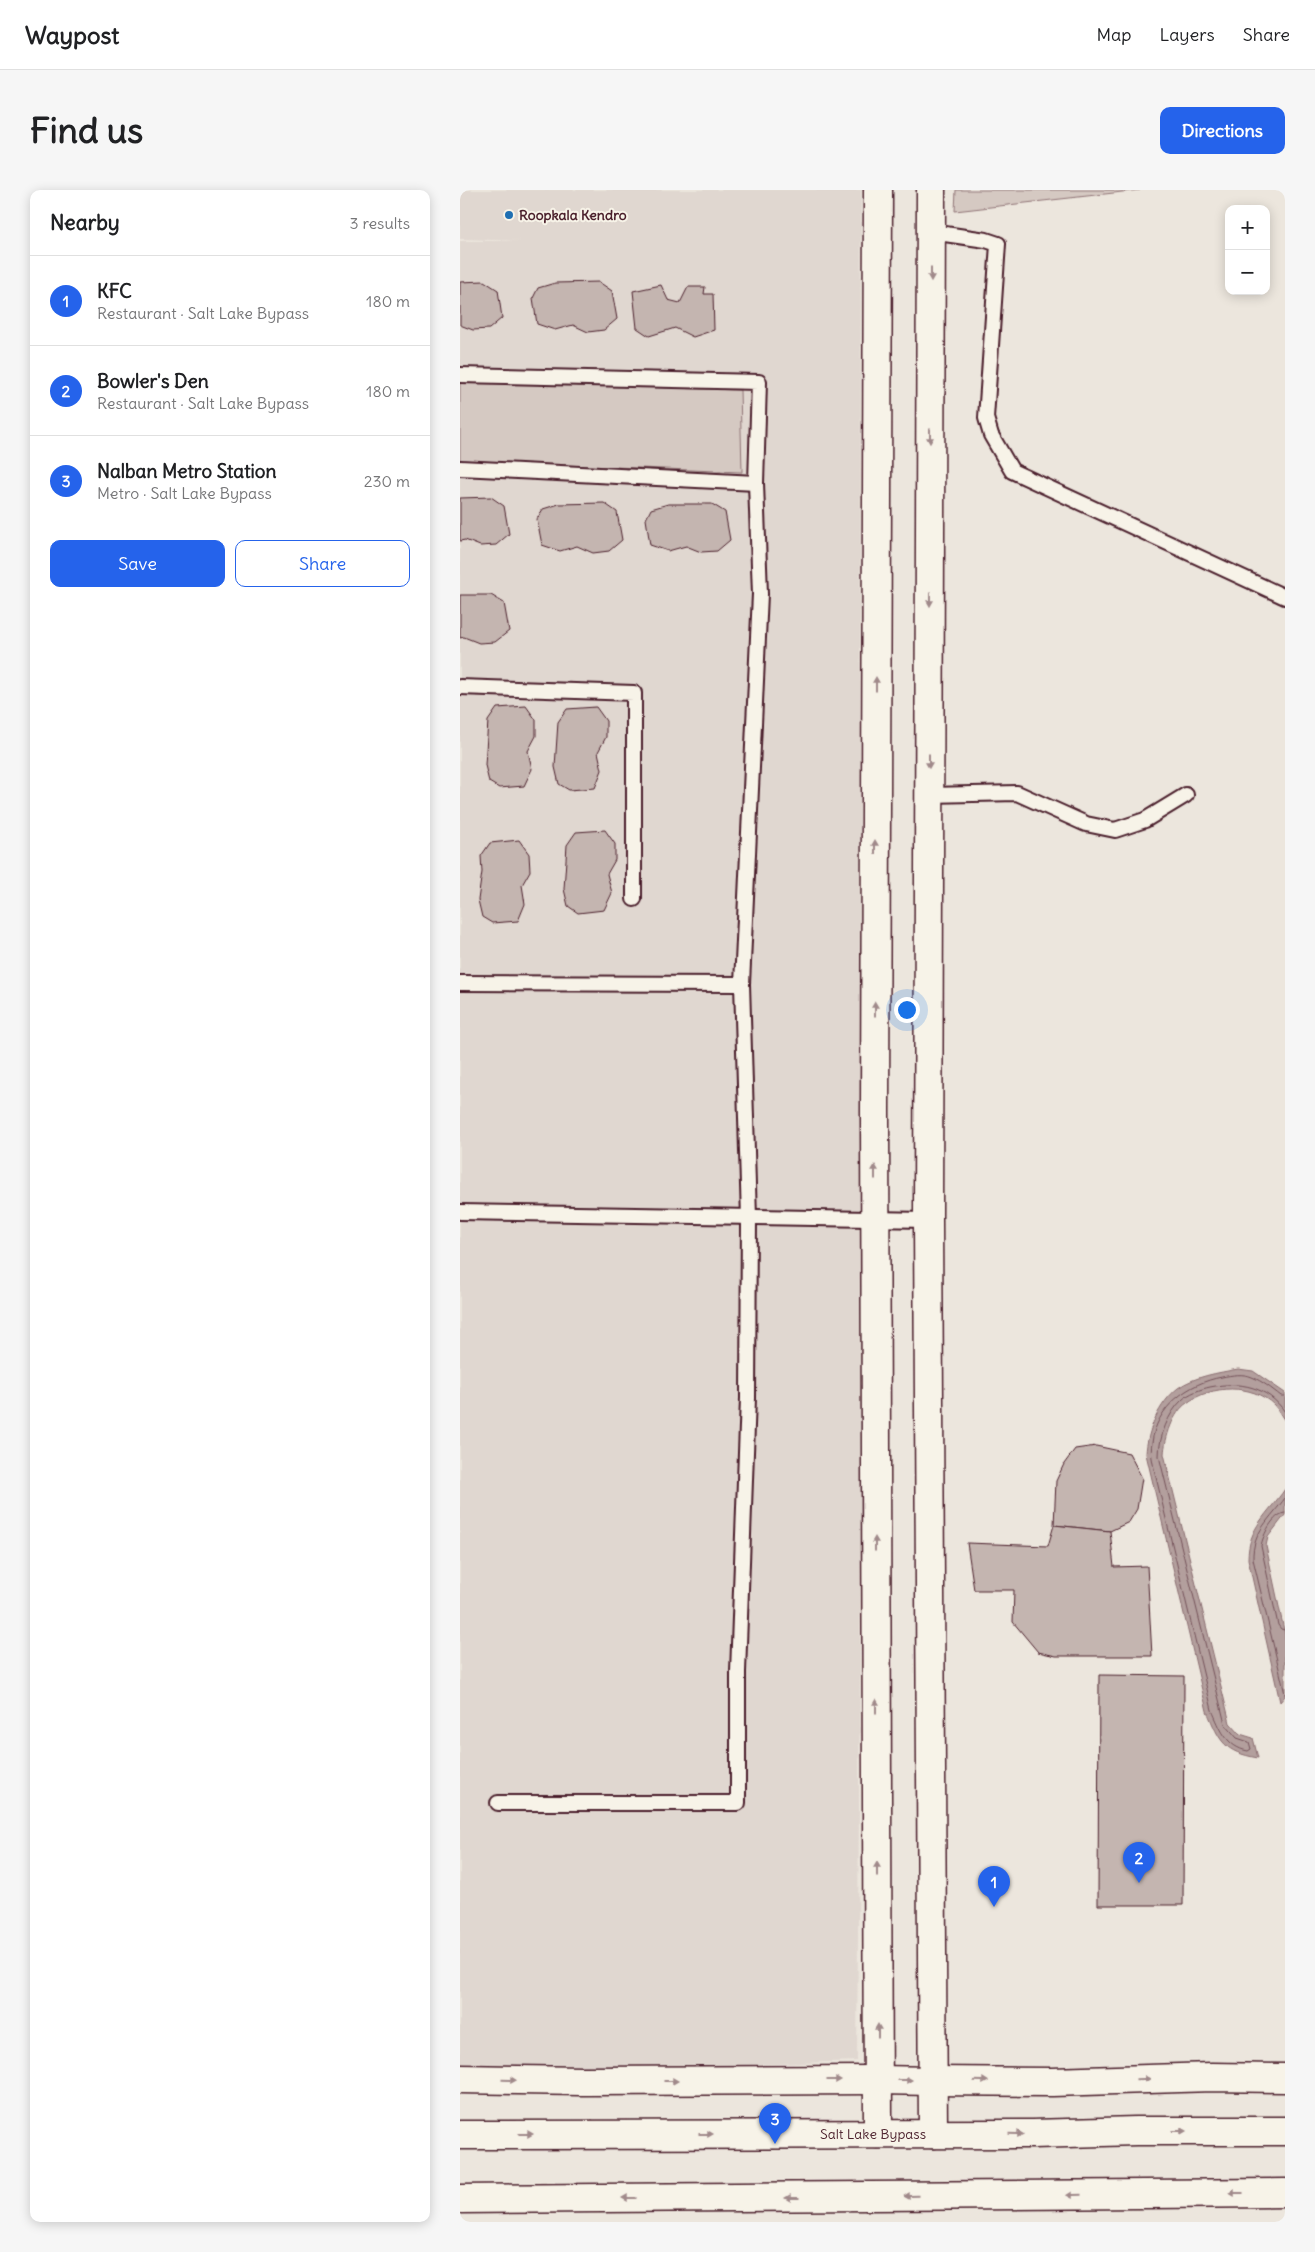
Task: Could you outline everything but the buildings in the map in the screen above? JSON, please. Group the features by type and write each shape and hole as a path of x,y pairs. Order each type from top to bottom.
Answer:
{"main road":[{"path":"878,190 875,1220 878,2134"},
{"path":"931,190 928,1220 933,2134"},
{"path":"460,2079 1052,2082 1212,2077 1285,2078"},
{"name":"Salt Lake Bypass","path":"460,2135 1285,2131"},
{"path":"460,2199 1285,2193"}],"lane":[{"path":"931,232 986,240 998,244 986,418 991,435 1012,471 1285,597"},
{"path":"460,375 759,382 756,483 760,594 742,984 749,1218 748,1398 738,1672 738,1803 498,1803"},
{"path":"460,468 756,483"},
{"path":"460,687 634,693 634,899"},
{"path":"929,795 1016,793 1086,824 1115,830 1145,820 1186,795"},
{"path":"460,983 742,984"},
{"path":"460,1212 928,1220"}],"shaded area":[{"path":"460,190 861,190 860,848 863,1292 857,2061 610,2070 460,2065 460,241 521,241 460,239"},
{"path":"956,190 1140,190 955,211"},
{"path":"460,382 740,390 742,472 460,461"}],"water":[{"path":"1238,1369 1253,1371 1285,1393 1285,1421 1274,1405 1254,1393 1231,1389 1208,1393 1197,1397 1182,1407 1168,1433 1164,1454 1230,1723 1240,1734 1253,1738 1258,1758 1230,1749 1220,1738 1207,1711 1146,1454 1155,1418 1171,1394 1192,1381"},
{"path":"1285,1489 1285,1515 1268,1537 1266,1546 1285,1635 1285,1696 1280,1702 1248,1559 1251,1538 1255,1529"}],"place":[{"name":"Roopkala Kendro","path":"509,215"},
{"name":"Bowler's Den","path":"1139,1883"},
{"name":"KFC","path":"994,1907"},
{"name":"Nalban Metro Station","path":"775,2144"}]}
